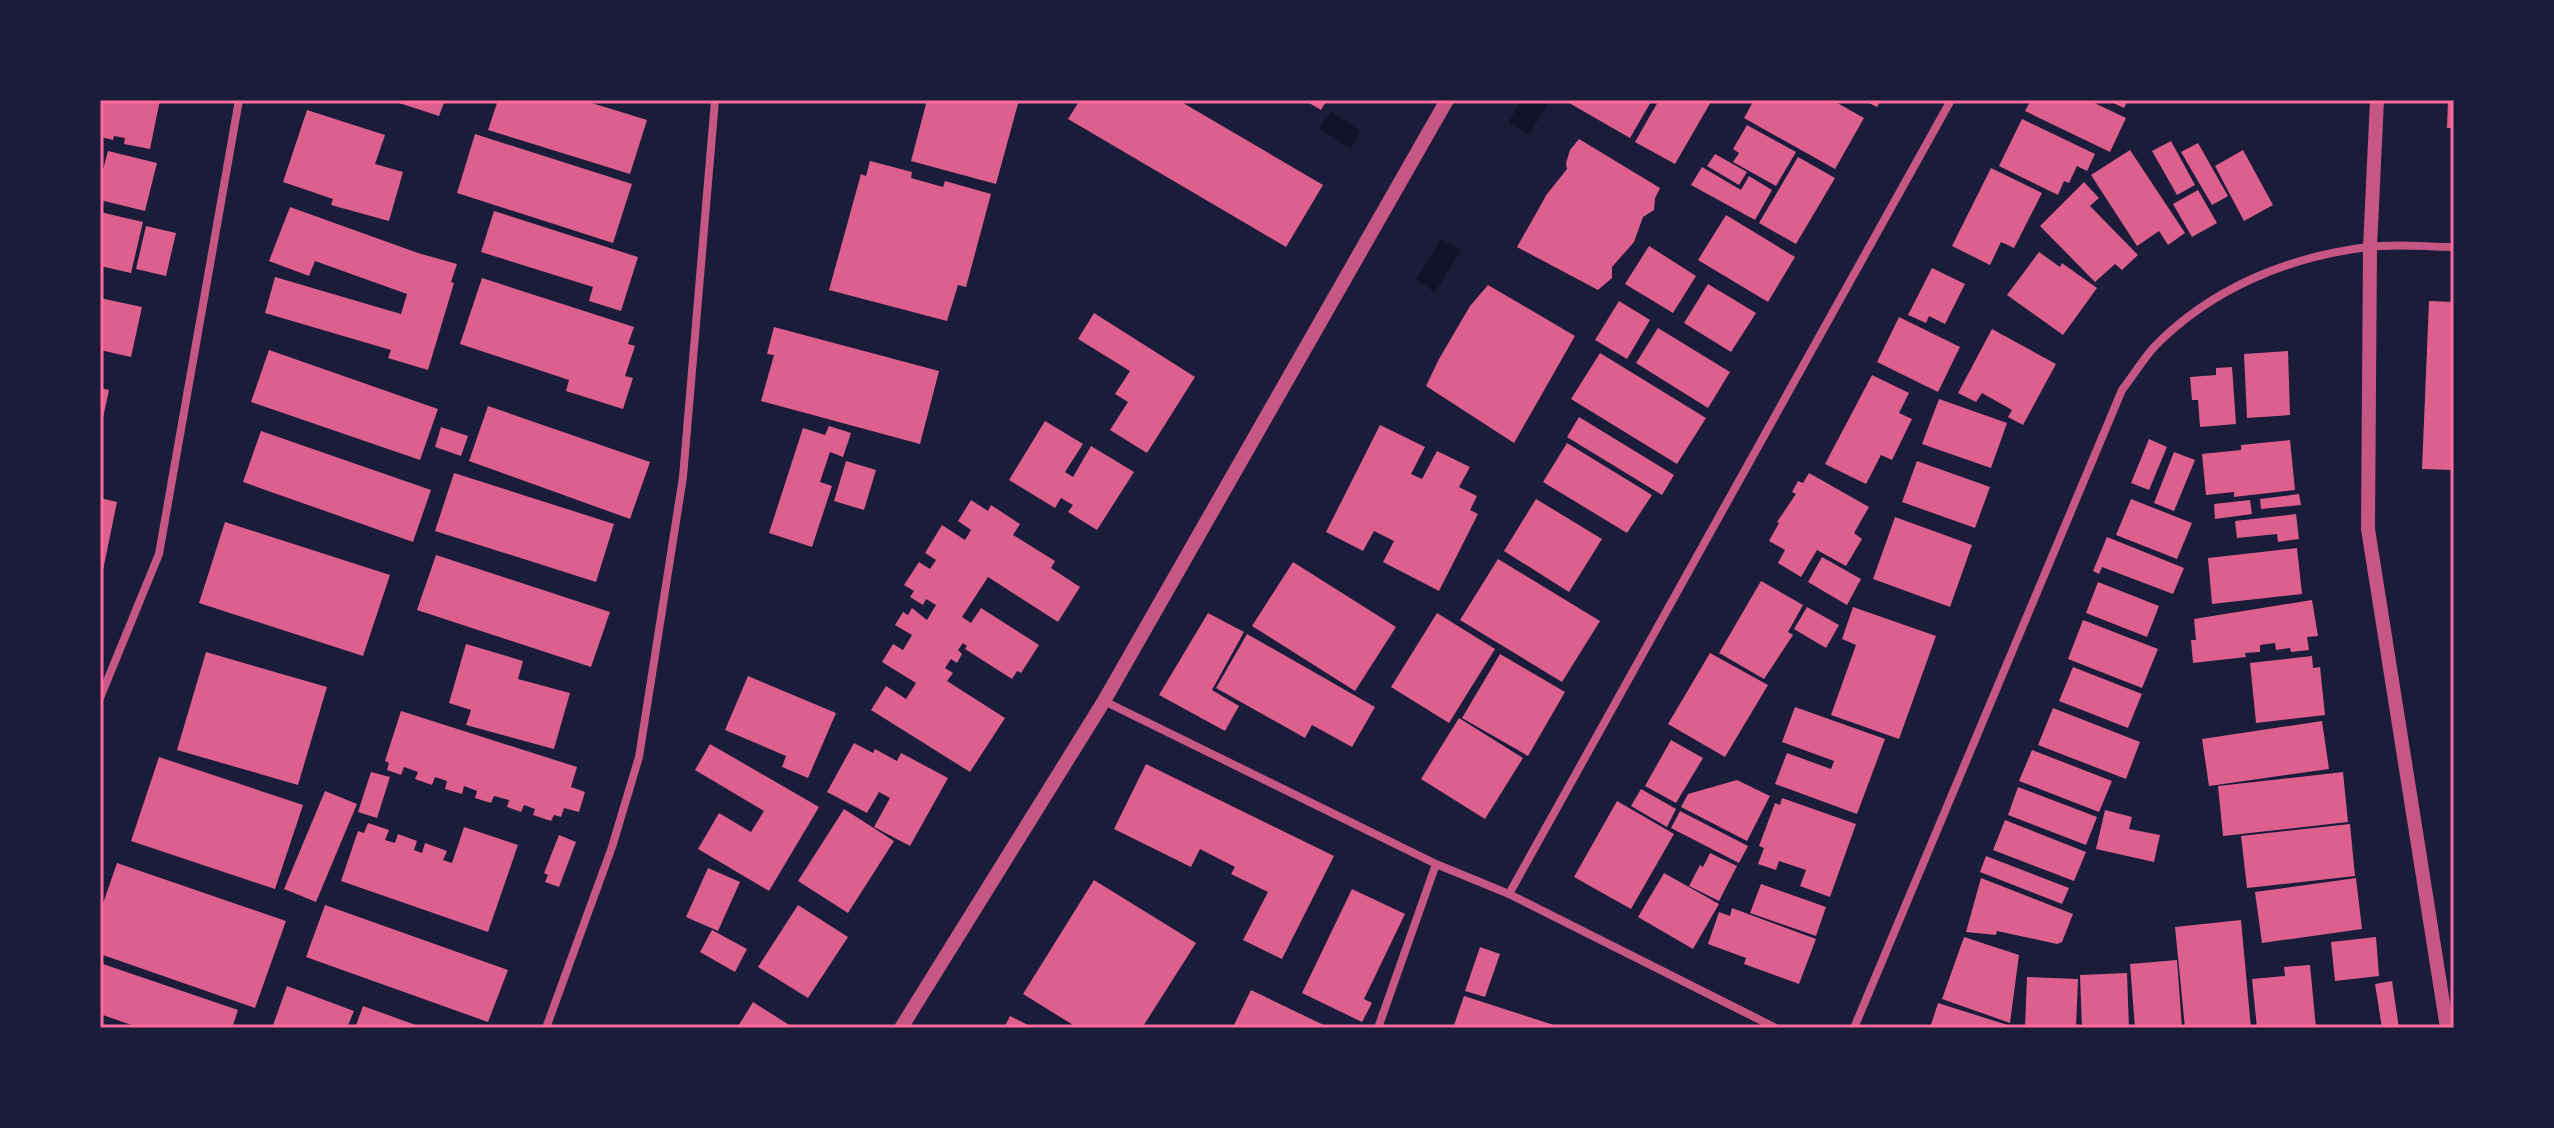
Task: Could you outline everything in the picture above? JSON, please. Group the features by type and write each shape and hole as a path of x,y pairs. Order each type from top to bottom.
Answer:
{"street":[{"path":"100,698 159,554 239,100"},
{"path":"546,1028 612,847 639,757 683,477 715,100"},
{"path":"901,1028 1104,701 1447,100"},
{"path":"1509,894 1951,100"},
{"path":"2377,100 2370,247 2368,529 2447,1028"},
{"path":"1854,1028 2122,390 2153,348 2190,314 2237,285 2294,262 2370,247 2454,247"},
{"path":"1104,701 1436,864 1509,894 1776,1028"},
{"path":"1378,1028 1436,864"}],"shaded area":[{"path":"1522,100 1539,100 1547,105 1529,135 1508,123"},
{"path":"1331,112 1361,131 1350,148 1319,129"},
{"path":"1441,239 1461,250 1435,292 1416,280"}],"building":[{"path":"100,100 160,100 150,149 124,144 125,138 114,136 113,140 100,137"},
{"path":"390,100 445,100 439,116"},
{"path":"498,100 582,100 647,120 630,174 488,130"},
{"path":"927,100 1019,100 996,184 911,161"},
{"path":"1080,100 1178,100 1323,185 1286,247 1068,119"},
{"path":"1304,100 1327,100 1321,110"},
{"path":"1564,100 1652,100 1630,138"},
{"path":"1659,100 1712,100 1675,164 1635,142"},
{"path":"1754,100 1832,100 1864,118 1835,169 1744,118"},
{"path":"1863,100 1881,100 1877,107"},
{"path":"2031,100 2088,100 2126,118 2110,152 2025,111"},
{"path":"2107,100 2128,100 2124,108"},
{"path":"2448,100 2454,100 2454,128 2447,128"},
{"path":"307,110 385,135 375,164 403,172 389,221 331,205 333,199 283,182"},
{"path":"2022,119 2095,154 2087,171 2077,166 2069,183 2064,181 2058,195 1999,166"},
{"path":"1747,125 1796,152 1776,186 1733,162 1739,153 1733,149"},
{"path":"475,134 632,184 613,243 457,193"},
{"path":"1579,139 1660,188 1654,210 1643,217 1634,242 1612,267 1612,278 1598,290 1517,247 1547,194 1567,169 1570,150"},
{"path":"2171,141 2195,185 2177,195 2152,151"},
{"path":"2198,143 2228,196 2212,205 2181,152"},
{"path":"2130,150 2185,233 2168,245 2159,231 2137,246 2091,175"},
{"path":"2243,150 2273,205 2244,221 2215,166"},
{"path":"108,151 157,163 145,211 100,200 100,181"},
{"path":"1715,154 1747,172 1739,185 1707,166"},
{"path":"1798,157 1835,178 1796,244 1759,223"},
{"path":"870,161 912,172 911,178 943,187 945,181 991,194 966,287 958,285 947,321 829,290 861,174 866,176"},
{"path":"1702,167 1741,190 1749,176 1772,190 1755,220 1691,185"},
{"path":"1991,168 2042,193 2014,248 2001,242 1990,265 1952,246"},
{"path":"2084,182 2099,198 2090,206 2138,255 2122,270 2115,264 2095,282 2040,226"},
{"path":"2198,190 2217,223 2192,237 2173,204"},
{"path":"290,207 457,264 428,370 388,358 391,350 265,313 275,277 401,314 407,294 315,261 309,276 269,261"},
{"path":"494,211 638,257 621,311 589,301 593,287 481,252"},
{"path":"100,212 143,222 131,273 100,266"},
{"path":"1726,215 1795,257 1768,302 1698,260"},
{"path":"146,226 176,233 166,276 136,269"},
{"path":"1649,246 1696,276 1673,313 1625,284"},
{"path":"2039,252 2060,267 2062,263 2097,288 2063,335 2007,295"},
{"path":"1932,268 1965,284 1945,324 1929,316 1926,323 1908,315"},
{"path":"482,278 634,327 628,344 635,346 625,376 633,378 623,409 566,391 569,380 460,344"},
{"path":"1708,284 1756,313 1731,352 1684,323"},
{"path":"1488,285 1575,336 1514,443 1426,386 1470,306"},
{"path":"100,298 142,307 131,357 100,350"},
{"path":"1619,301 1650,320 1627,359 1595,340"},
{"path":"2429,301 2454,302 2454,470 2422,469"},
{"path":"1094,313 1195,377 1147,453 1110,430 1128,402 1115,394 1130,371 1078,339"},
{"path":"1899,317 1960,347 1938,392 1877,362"},
{"path":"774,327 939,371 920,444 761,401 774,355 767,354"},
{"path":"1658,328 1730,372 1708,408 1636,363"},
{"path":"1992,329 2056,364 2023,425 2008,417 2012,410 1982,393 1976,402 1958,393"},
{"path":"269,350 438,409 420,460 251,402"},
{"path":"2288,351 2290,415 2247,418 2244,354"},
{"path":"1600,353 1706,418 1677,464 1571,399"},
{"path":"2232,367 2236,424 2200,427 2198,400 2192,400 2190,377 2216,375 2216,368"},
{"path":"1872,375 1909,393 1899,413 1912,419 1892,460 1881,455 1866,484 1825,464"},
{"path":"100,388 109,390 101,427 100,426"},
{"path":"1939,399 2007,423 1991,468 1922,444"},
{"path":"488,406 650,462 630,519 469,461"},
{"path":"1579,417 1674,475 1662,495 1567,437"},
{"path":"1045,421 1083,444 1065,472 1073,477 1091,446 1134,472 1097,530 1068,512 1073,505 1061,498 1055,508 1009,480"},
{"path":"1380,425 1425,447 1411,474 1422,479 1437,451 1470,467 1459,487 1477,496 1470,510 1478,514 1439,591 1383,562 1394,541 1374,531 1363,551 1326,532"},
{"path":"829,426 851,433 843,457 830,452 820,482 832,486 812,547 769,533 803,428 825,435"},
{"path":"441,427 468,436 461,456 435,447"},
{"path":"261,431 431,490 413,542 243,482"},
{"path":"2149,439 2167,447 2149,490 2131,483"},
{"path":"2290,440 2295,490 2234,497 2234,492 2206,495 2202,454 2241,450 2241,445"},
{"path":"1567,443 1652,495 1627,533 1543,482"},
{"path":"2174,452 2195,460 2174,511 2154,503"},
{"path":"846,461 876,470 864,510 834,501"},
{"path":"1917,461 1990,487 1975,528 1902,502"},
{"path":"454,473 614,524 596,582 435,531"},
{"path":"1809,473 1869,507 1854,533 1862,539 1846,566 1817,550 1801,577 1778,563 1785,550 1769,541 1777,522 1796,494 1792,492 1798,481 1803,483"},
{"path":"2299,494 2301,505 2261,509 2260,499"},
{"path":"100,498 117,502 101,580 100,579"},
{"path":"1536,499 1602,539 1569,592 1504,551"},
{"path":"2131,499 2192,523 2177,559 2116,535"},
{"path":"971,500 988,511 991,505 1020,524 1013,535 1055,561 1051,568 1080,587 1058,622 988,577 962,617 971,623 981,608 1039,645 1021,673 1017,671 1012,679 965,649 967,646 963,643 958,650 962,654 957,663 951,659 945,668 953,673 947,681 1005,718 970,772 871,710 886,686 906,699 916,683 882,662 893,644 903,650 912,635 895,625 903,612 908,615 912,608 927,620 936,605 926,599 923,605 910,597 914,591 904,585 919,562 930,569 936,560 925,553 942,525 965,540 971,530 958,521"},
{"path":"2250,500 2252,514 2215,519 2214,504"},
{"path":"2296,514 2299,539 2278,542 2277,534 2237,538 2235,521"},
{"path":"1895,517 1972,545 1950,607 1873,579"},
{"path":"225,522 390,575 363,656 199,603"},
{"path":"2107,537 2184,568 2173,594 2102,567 2099,574 2093,571"},
{"path":"2297,548 2302,594 2212,604 2208,558"},
{"path":"436,555 610,612 591,667 417,610"},
{"path":"1822,557 1861,579 1847,605 1808,582"},
{"path":"1498,559 1600,621 1562,682 1460,620"},
{"path":"1293,562 1396,627 1355,691 1252,626"},
{"path":"1761,581 1803,605 1788,632 1793,635 1764,679 1719,653"},
{"path":"2098,582 2159,606 2147,637 2086,613"},
{"path":"2312,600 2318,636 2307,637 2309,650 2276,650 2275,643 2260,645 2260,652 2245,653 2246,657 2193,663 2191,640 2196,640 2194,619"},
{"path":"1807,607 1839,625 1826,648 1794,629"},
{"path":"1853,607 1936,636 1899,739 1831,715 1856,645 1842,639"},
{"path":"1208,613 1244,632 1212,690 1239,706 1225,731 1159,695"},
{"path":"1437,613 1495,649 1449,723 1391,687"},
{"path":"2083,620 2158,649 2142,688 2068,659"},
{"path":"1247,634 1375,707 1352,747 1312,725 1305,738 1216,688"},
{"path":"466,644 523,661 518,679 570,693 554,749 466,725 471,710 449,703"},
{"path":"206,652 327,687 298,785 177,750"},
{"path":"1710,653 1768,685 1725,757 1668,724"},
{"path":"1500,654 1565,692 1528,756 1462,718"},
{"path":"2312,656 2313,668 2320,667 2325,715 2256,723 2250,663"},
{"path":"2073,667 2142,694 2128,728 2059,701"},
{"path":"748,676 836,713 808,778 782,767 786,756 725,730"},
{"path":"1795,707 1885,739 1857,814 1775,784 1787,753 1831,769 1834,761 1782,742"},
{"path":"2053,708 2140,742 2126,779 2038,745"},
{"path":"401,711 577,767 571,787 585,792 579,812 564,808 561,817 554,815 551,821 533,815 535,809 524,805 521,812 507,807 509,800 494,796 491,803 475,798 477,791 464,786 462,794 445,789 447,781 435,777 432,785 415,779 418,772 404,767 401,775 387,770 389,763 385,761"},
{"path":"1459,718 1523,758 1485,819 1421,779"},
{"path":"2322,721 2329,769 2209,786 2202,739"},
{"path":"1671,740 1703,758 1676,803 1645,786"},
{"path":"854,743 873,753 875,749 897,761 901,753 948,778 910,846 874,827 890,798 879,792 867,813 827,792"},
{"path":"710,744 819,807 769,891 698,849 719,813 751,832 764,811 695,770"},
{"path":"2032,750 2112,781 2099,812 2019,781"},
{"path":"159,757 303,805 275,889 131,841"},
{"path":"1146,764 1334,856 1282,959 1243,940 1268,892 1231,874 1235,867 1200,849 1191,867 1114,829"},
{"path":"371,772 390,777 377,818 358,812"},
{"path":"2343,772 2348,822 2223,836 2218,786"},
{"path":"1737,780 1770,796 1747,841 1681,807 1688,794"},
{"path":"2018,787 2097,817 2086,845 2008,815"},
{"path":"1641,789 1676,809 1667,827 1631,806"},
{"path":"325,791 357,804 316,902 284,889"},
{"path":"1782,798 1856,824 1830,897 1800,886 1806,870 1779,861 1776,870 1758,864 1764,848 1759,846 1775,803 1780,805"},
{"path":"1617,801 1674,834 1631,909 1574,877"},
{"path":"844,809 894,841 848,913 798,881"},
{"path":"2105,810 2132,817 2129,829 2160,835 2154,862 2096,849"},
{"path":"1680,811 1748,846 1739,863 1671,828"},
{"path":"2005,820 2086,852 2074,881 1993,850"},
{"path":"368,823 389,830 385,840 395,843 398,834 417,841 414,850 422,853 425,843 447,851 443,860 452,863 464,827 518,845 488,932 341,881 358,831 364,833"},
{"path":"2350,824 2355,876 2247,888 2241,836"},
{"path":"559,835 576,842 559,887 545,882 548,875 544,873"},
{"path":"1710,853 1737,866 1719,901 1689,886"},
{"path":"1986,856 2069,888 2062,904 1980,872"},
{"path":"117,863 286,921 255,1008 100,954 100,912"},
{"path":"708,868 740,882 718,931 686,917"},
{"path":"1664,873 1719,904 1693,949 1638,917"},
{"path":"1981,878 2073,914 2062,942 2057,944 1997,931 1996,935 1966,932"},
{"path":"2356,878 2362,929 2262,943 2255,892"},
{"path":"1094,880 1196,943 1142,1028 1078,1028 1023,994"},
{"path":"1761,884 1826,907 1816,936 1750,913"},
{"path":"1352,889 1405,914 1364,999 1372,1003 1362,1022 1302,993"},
{"path":"325,905 508,970 488,1022 306,957"},
{"path":"798,905 848,937 808,998 758,967"},
{"path":"1732,908 1816,939 1799,984 1744,964 1746,958 1708,944 1719,912 1730,916"},
{"path":"2241,920 2251,1028 2185,1028 2175,927"},
{"path":"712,930 747,949 735,972 700,952"},
{"path":"1964,937 2019,955 2010,1023 1942,999"},
{"path":"2376,937 2379,976 2335,981 2331,942"},
{"path":"1480,947 1500,954 1485,997 1465,991"},
{"path":"2177,960 2182,1028 2135,1028 2130,964"},
{"path":"100,963 238,1010 232,1028 140,1028 100,1014"},
{"path":"2310,965 2316,1028 2257,1028 2252,979 2285,976 2284,967"},
{"path":"2127,973 2129,1028 2082,1028 2080,975"},
{"path":"2027,977 2078,979 2076,1028 2025,1028"},
{"path":"2392,981 2399,1028 2382,1028 2375,984"},
{"path":"287,986 354,1011 347,1028 272,1028"},
{"path":"1251,990 1330,1028 1233,1027"},
{"path":"1464,996 1560,1027 1560,1028 1453,1028"},
{"path":"753,1002 794,1028 737,1028"},
{"path":"1938,1003 2014,1027 2014,1028 1930,1028"},
{"path":"363,1006 424,1028 355,1028"},
{"path":"1010,1016 1034,1028 1004,1028"}]}
